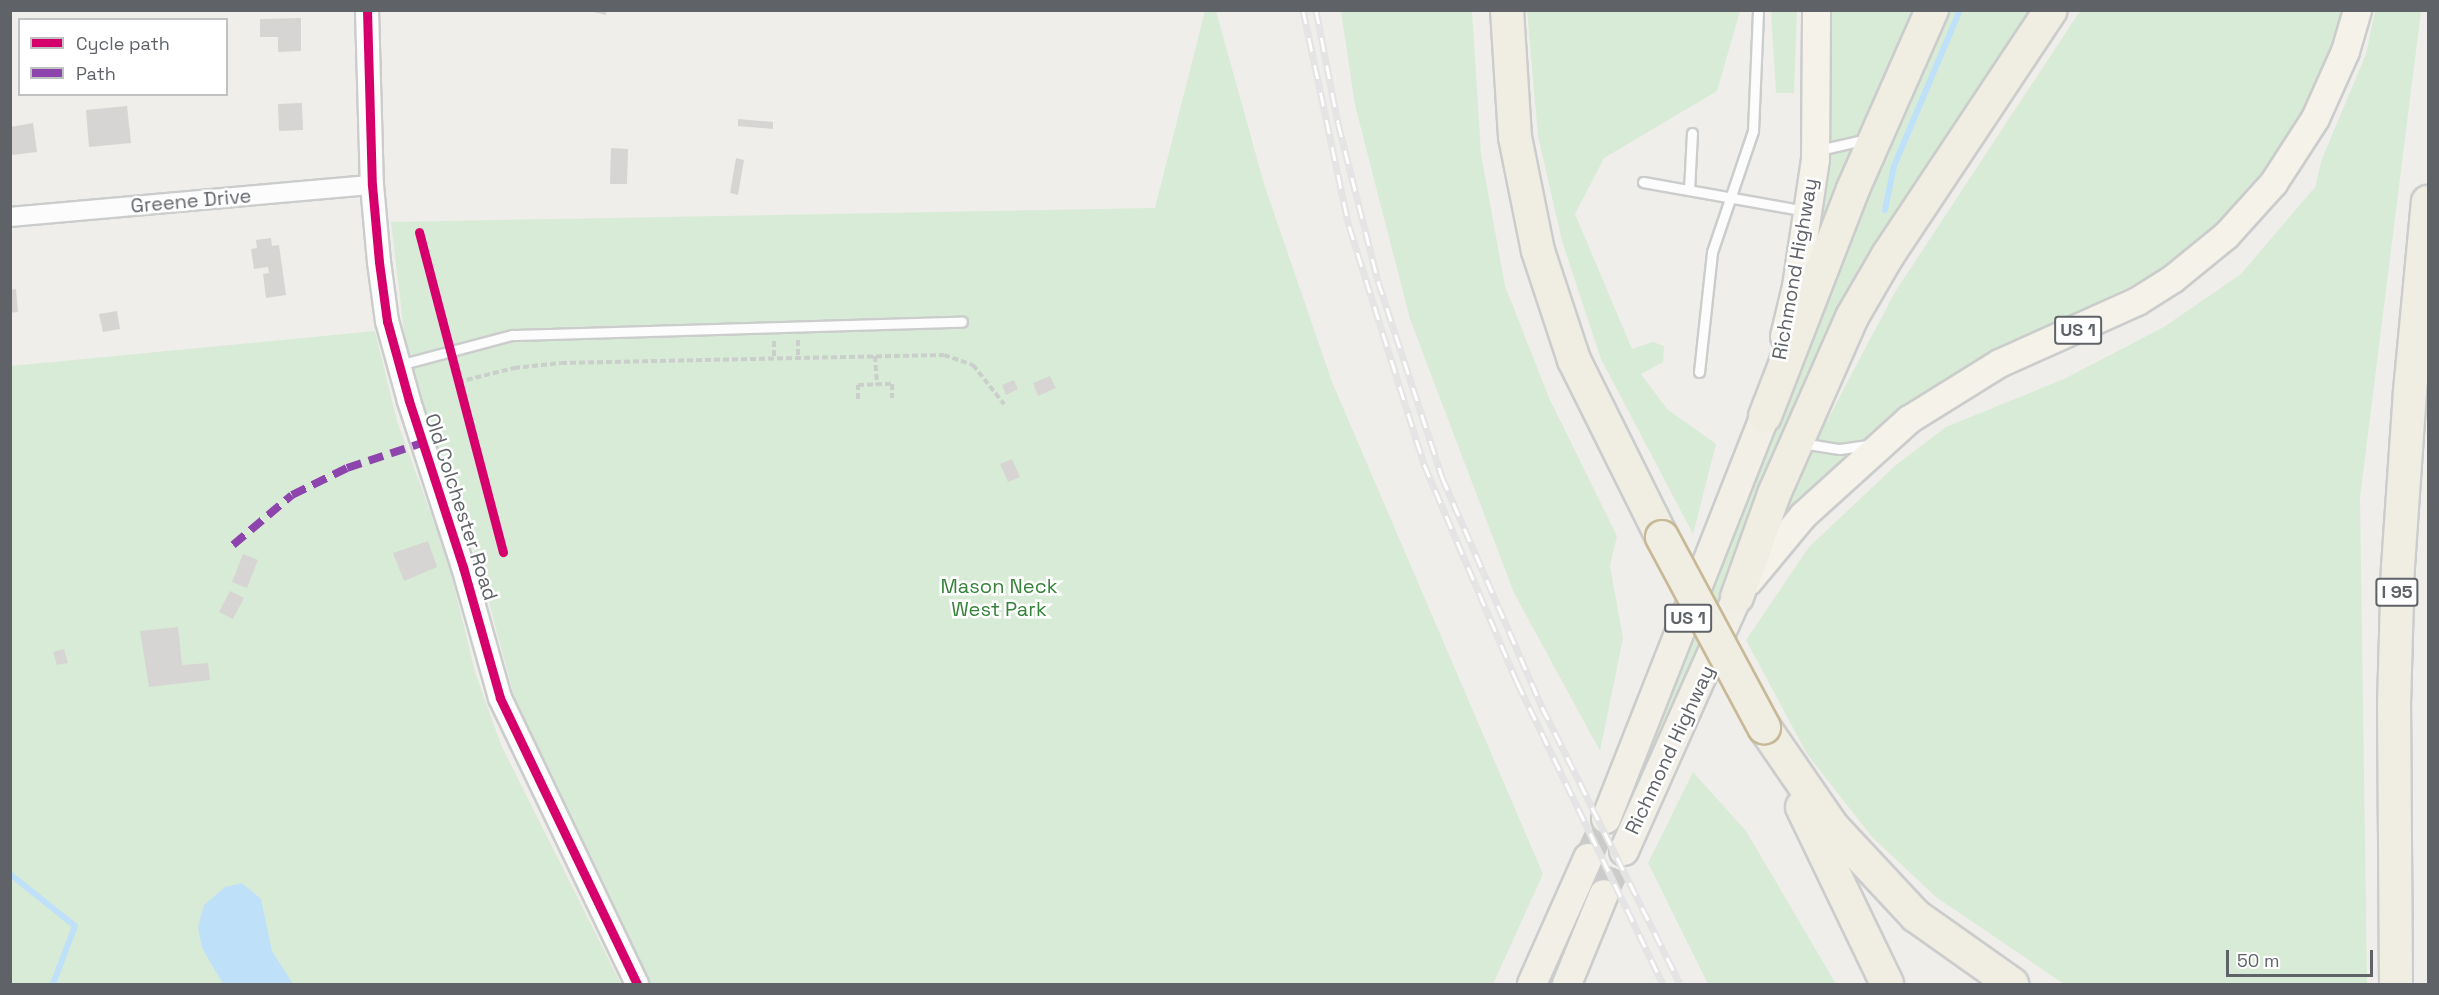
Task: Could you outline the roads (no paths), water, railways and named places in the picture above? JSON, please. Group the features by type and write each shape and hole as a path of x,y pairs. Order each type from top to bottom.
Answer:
{"highway":[{"path":"1507,10 1515,137 1538,252 1574,360 1662,537 1764,727 1887,984"},
{"path":"1765,416 1849,200 1932,10"},
{"path":"1737,597 1796,442 1852,317 1888,255 2051,10"},
{"name":"I 95","path":"2396,984 2394,729 2398,567 2410,391 2428,202"},
{"name":"Richmond Highway","path":"1606,819 1765,416"},
{"name":"Richmond Highway","path":"1624,851 1737,597"},
{"path":"1764,727 1832,826 1916,916 2012,984"},
{"path":"1532,984 1588,858"},
{"path":"1567,984 1604,894"}],"main road":[{"name":"Richmond Highway","path":"1765,416 1796,286 1808,212 1815,151 1816,10"},
{"name":"Richmond Highway","path":"1737,597 1803,515 1877,444 1968,380 2137,301 2172,279 2226,235 2273,183 2310,126 2332,83 2357,10"}],"street":[{"name":"Old Colchester Road","path":"367,10 372,184 387,321 399,365 500,698 637,984"},
{"name":"Greene Drive","path":"10,217 372,184"}],"lane":[{"path":"1699,372 1712,252 1753,131 1758,10"},
{"path":"1689,190 1692,133"},
{"path":"1815,151 1878,136"},
{"path":"1643,182 1808,212"},
{"path":"399,365 494,339 533,334 962,322"},
{"path":"1796,442 1840,449 1877,444"}],"water":[{"path":"242,883 261,899 272,951 293,984 223,984 202,948 198,927 204,905 225,887"}],"waterway":[{"path":"1885,210 1894,166 1960,10"},
{"path":"10,874 75,926 53,984"}],"tunnel":[{"path":"1588,858 1606,819"},
{"path":"1604,894 1624,851"}],"railway":[{"path":"1303,10 1349,226 1424,464 1517,682 1663,984"},
{"path":"1316,10 1338,123 1378,281 1442,477 1542,707 1680,984"}],"park label":[{"name":"Mason Neck West Park","path":"999,598"}]}
